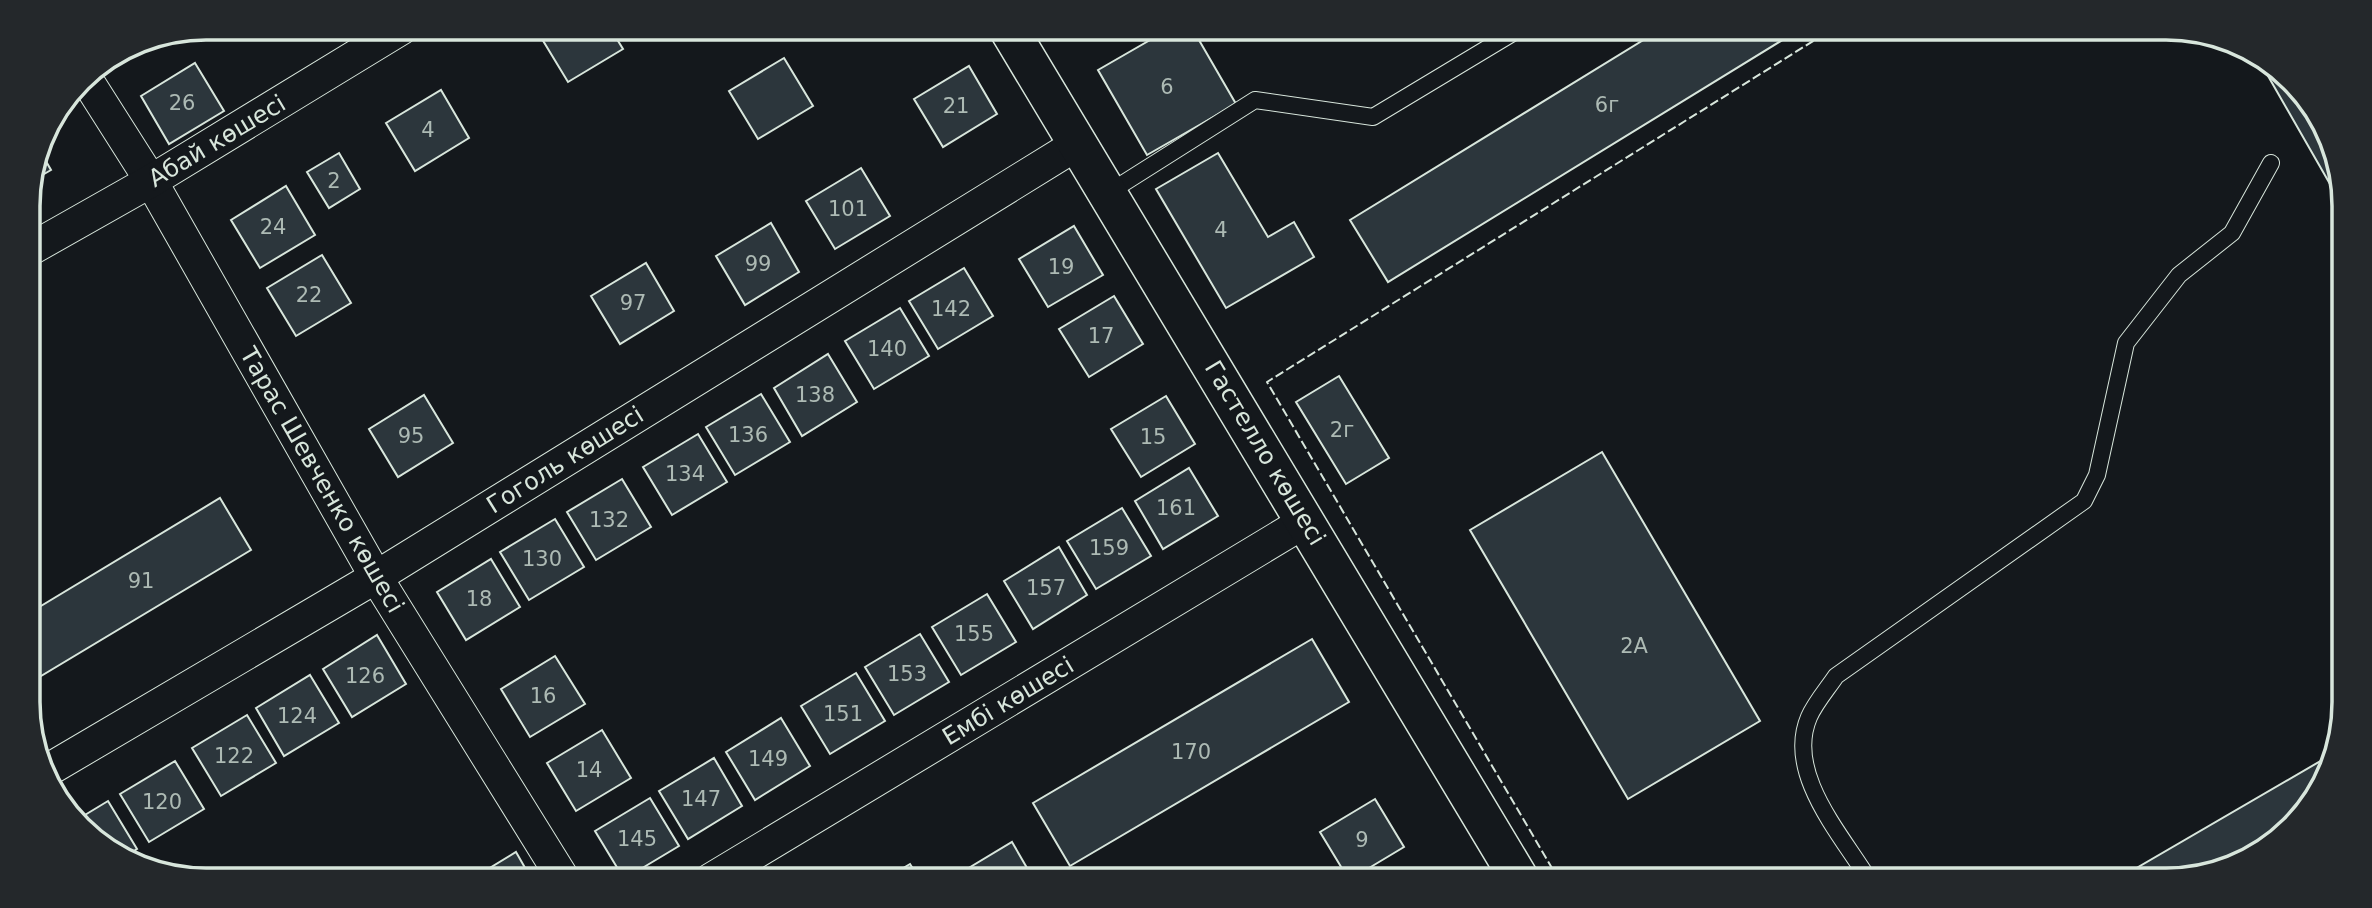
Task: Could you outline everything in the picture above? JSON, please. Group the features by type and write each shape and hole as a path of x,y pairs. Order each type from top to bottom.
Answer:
{"street":[{"name":"Абай көшесі","path":"41,243 151,181 382,40"},
{"name":"Гастелло көшесі","path":"1015,40 1512,867"},
{"name":"Тарас Шевченко көшесі","path":"91,87 151,181 376,577 556,868"},
{"name":"Гоголь көшесі","path":"54,767 376,577 1079,143"},
{"name":"Ембі көшесі","path":"730,868 1306,522"}],"lane":[{"path":"1108,193 1255,100 1373,117 1501,40"},
{"path":"1861,867 1811,785 1802,749 1809,717 1836,676 2084,501 2096,475 2126,343 2179,275 2232,233 2271,163"}],"building":[{"path":"543,40 617,40 623,49 568,82"},
{"path":"1150,40 1199,40 1236,104 1147,155 1098,70"},
{"path":"1643,40 1782,40 1388,282 1350,220"},
{"path":"784,58 813,106 758,139 729,91"},
{"path":"195,63 224,111 169,144 141,96"},
{"path":"969,66 997,114 943,147 914,99"},
{"path":"2268,75 2291,97 2315,133 2330,184"},
{"path":"441,90 469,138 415,171 386,123"},
{"path":"339,153 360,189 329,208 307,172"},
{"path":"1218,153 1268,237 1294,222 1314,257 1226,308 1156,189"},
{"path":"46,162 51,170 44,174"},
{"path":"861,168 890,216 835,249 806,201"},
{"path":"286,186 315,235 260,268 231,220"},
{"path":"771,223 799,272 745,305 716,256"},
{"path":"1074,226 1103,275 1048,307 1019,259"},
{"path":"322,255 351,303 296,336 267,288"},
{"path":"646,263 674,311 620,344 591,296"},
{"path":"964,268 993,316 938,349 909,301"},
{"path":"1114,296 1143,344 1089,377 1059,329"},
{"path":"900,308 929,356 874,389 845,341"},
{"path":"828,354 857,402 802,436 774,388"},
{"path":"1339,376 1389,458 1346,484 1296,402"},
{"path":"761,394 790,442 735,475 706,427"},
{"path":"424,395 453,443 398,477 369,429"},
{"path":"1166,396 1195,444 1141,477 1111,429"},
{"path":"698,434 727,482 672,515 643,467"},
{"path":"1602,452 1760,721 1628,799 1470,530"},
{"path":"1189,468 1218,516 1163,549 1135,501"},
{"path":"622,479 651,527 596,560 567,512"},
{"path":"220,498 251,550 40,677 40,606"},
{"path":"1122,508 1151,556 1096,589 1067,541"},
{"path":"555,519 584,567 529,600 500,552"},
{"path":"1059,547 1087,595 1033,629 1004,581"},
{"path":"491,559 520,607 466,640 437,592"},
{"path":"987,594 1016,642 961,675 932,627"},
{"path":"920,634 949,682 894,715 865,667"},
{"path":"377,635 406,684 352,717 323,669"},
{"path":"1312,639 1349,702 1070,866 1033,803"},
{"path":"555,656 585,704 530,737 501,689"},
{"path":"856,673 885,721 830,754 801,706"},
{"path":"310,675 339,723 284,756 256,708"},
{"path":"247,715 276,763 221,796 192,748"},
{"path":"781,718 810,766 755,800 726,752"},
{"path":"602,730 631,778 576,811 547,763"},
{"path":"714,758 742,806 688,839 659,791"},
{"path":"175,761 204,809 149,842 120,794"},
{"path":"2321,761 2298,803 2267,834 2249,846 2209,862 2188,866 2138,867"},
{"path":"650,798 679,846 643,868 617,868 595,831"},
{"path":"1375,799 1404,847 1370,867 1341,867 1320,832"},
{"path":"108,801 137,849 134,851 114,840 85,815"},
{"path":"1012,842 1027,868 969,868"},
{"path":"516,852 525,868 490,868"}],"fence":[{"path":"1552,867 1267,382 1815,40"}]}
